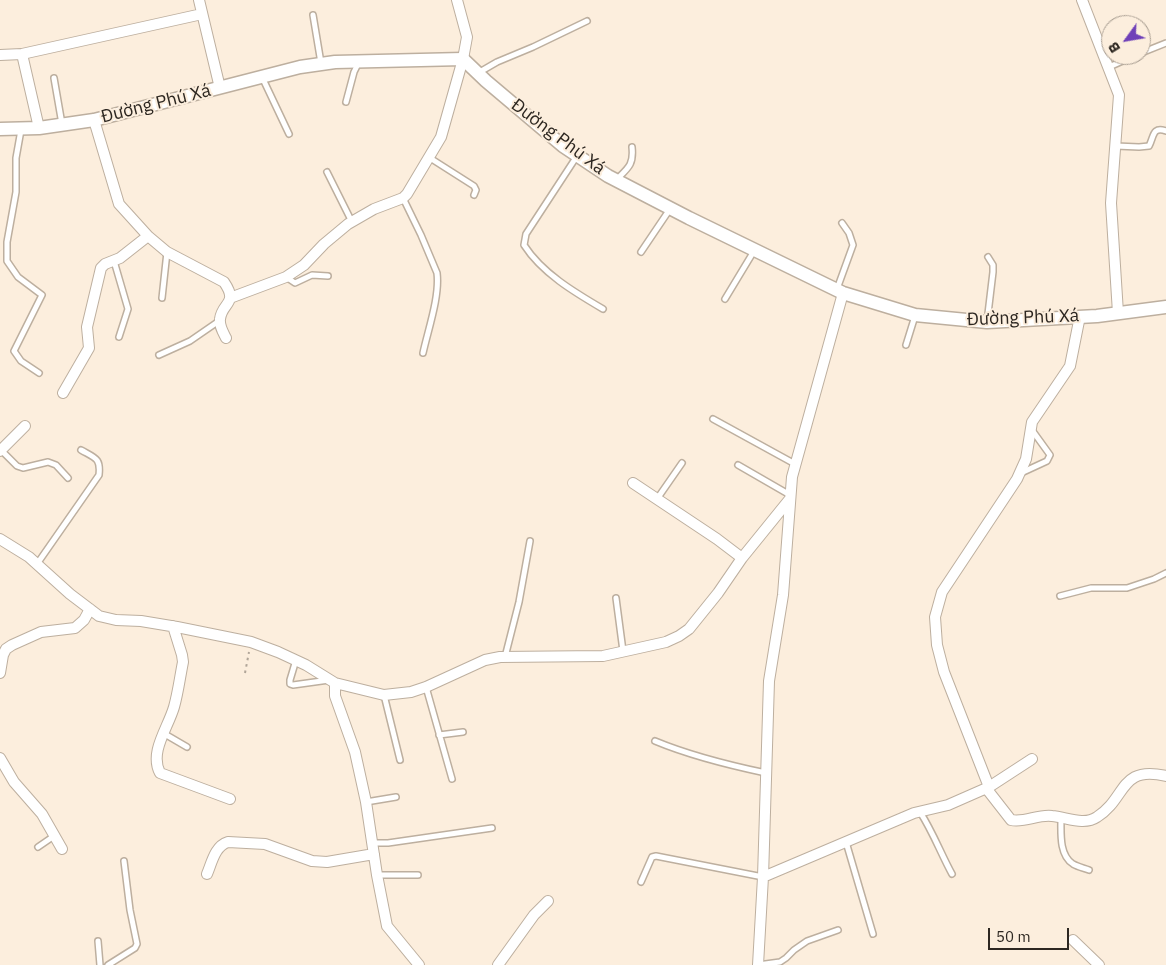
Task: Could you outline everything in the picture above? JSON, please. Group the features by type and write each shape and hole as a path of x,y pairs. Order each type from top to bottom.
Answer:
{"street":[{"path":"199,0 220,88"},
{"path":"230,298 286,277 304,265 324,244 352,222 374,209 403,198 407,194 441,137 463,59 466,37 457,0"},
{"path":"1082,0 1119,95 1111,203 1118,314"},
{"path":"0,55 22,54 202,14"},
{"path":"22,54 39,128"},
{"name":"Đường Phú Xá","path":"0,129 21,130 94,120 300,67 359,61 463,59 563,146 616,180 840,291 915,315 987,322 1118,314 1166,307"},
{"path":"94,120 119,204 148,236 167,252 224,282 228,288 230,298 220,321 226,338"},
{"path":"63,393 89,348 87,327 101,268 105,264 114,262 148,236"},
{"path":"758,965 763,877 769,681 783,595 789,498 840,291"},
{"path":"1080,316 1070,366 1034,418 1026,459 1020,473 942,592 935,618 936,645 944,672 988,787 1011,820 1018,821 1052,816 1088,821 1096,818 1110,807 1134,776 1157,774 1166,776"},
{"path":"0,451 25,426"},
{"path":"633,483 742,558"},
{"path":"0,539 37,564 70,594 100,616 116,620 141,621 173,626 251,642 296,660 332,681 384,695 411,692 426,687 486,660 504,657 602,656 666,642 679,636 689,629 718,593 742,558 789,498"},
{"path":"0,673 6,649 41,632 75,628 84,620 90,609"},
{"path":"173,626 183,662 174,708 162,733 156,757 157,767 160,773 179,782 230,799"},
{"path":"332,681 335,696 356,752 387,926 419,965"},
{"path":"0,758 14,782 42,814 62,849"},
{"path":"763,877 920,812 948,805 988,787 1032,759"},
{"path":"207,874 217,848 223,843 228,842 265,844 312,861 320,862 328,862 374,849"},
{"path":"498,965 534,916 548,901"},
{"path":"1073,940 1099,965"}],"lane":[{"path":"313,15 322,64"},
{"path":"478,73 497,62 587,21"},
{"path":"1151,49 1166,43"},
{"path":"346,102 359,61"},
{"path":"1109,67 1114,65"},
{"path":"262,77 289,134"},
{"path":"54,78 62,124"},
{"path":"21,130 16,158 16,192 7,242 7,261 18,277 42,295 14,351 21,361 39,373"},
{"path":"1116,146 1149,146 1152,134 1162,130 1166,131"},
{"path":"616,180 631,165 633,157 632,147"},
{"path":"577,155 526,234 524,245 556,278 603,309"},
{"path":"430,158 474,186 476,190 474,195"},
{"path":"327,172 352,222"},
{"path":"403,198 438,279 436,296 422,353"},
{"path":"640,252 670,208"},
{"path":"840,291 853,245 849,233 842,223"},
{"path":"725,299 755,248"},
{"path":"162,298 167,252"},
{"path":"0,260 7,256"},
{"path":"987,322 993,272 993,265 988,257"},
{"path":"114,262 128,310 119,337"},
{"path":"286,277 295,284 312,275 328,276"},
{"path":"906,345 915,315"},
{"path":"159,355 190,341 220,321"},
{"path":"713,419 796,464"},
{"path":"1020,473 1047,461 1050,455 1031,429"},
{"path":"37,564 99,475 100,465 98,460 82,450"},
{"path":"0,451 17,466 23,468 48,462 56,465 68,478"},
{"path":"656,499 682,464"},
{"path":"738,465 789,498"},
{"path":"504,657 519,602 530,541"},
{"path":"1060,596 1091,588 1127,588 1166,573"},
{"path":"616,598 624,652"},
{"path":"296,660 290,684 332,681"},
{"path":"426,687 452,779"},
{"path":"384,695 400,760"},
{"path":"439,735 463,732"},
{"path":"162,733 187,747"},
{"path":"655,741 674,749 725,764 766,773"},
{"path":"366,802 396,798"},
{"path":"920,812 933,832 942,857 952,874"},
{"path":"1061,818 1064,854 1072,863 1089,870"},
{"path":"374,849 388,843 492,828"},
{"path":"38,847 54,836"},
{"path":"846,842 873,934"},
{"path":"641,882 649,861 652,857 656,856 763,877"},
{"path":"108,965 135,948 137,944 130,910 124,862"},
{"path":"377,875 418,875"},
{"path":"758,965 780,962 807,941 838,930"},
{"path":"98,941 100,965"}],"path":[{"path":"245,673 251,642"}]}
